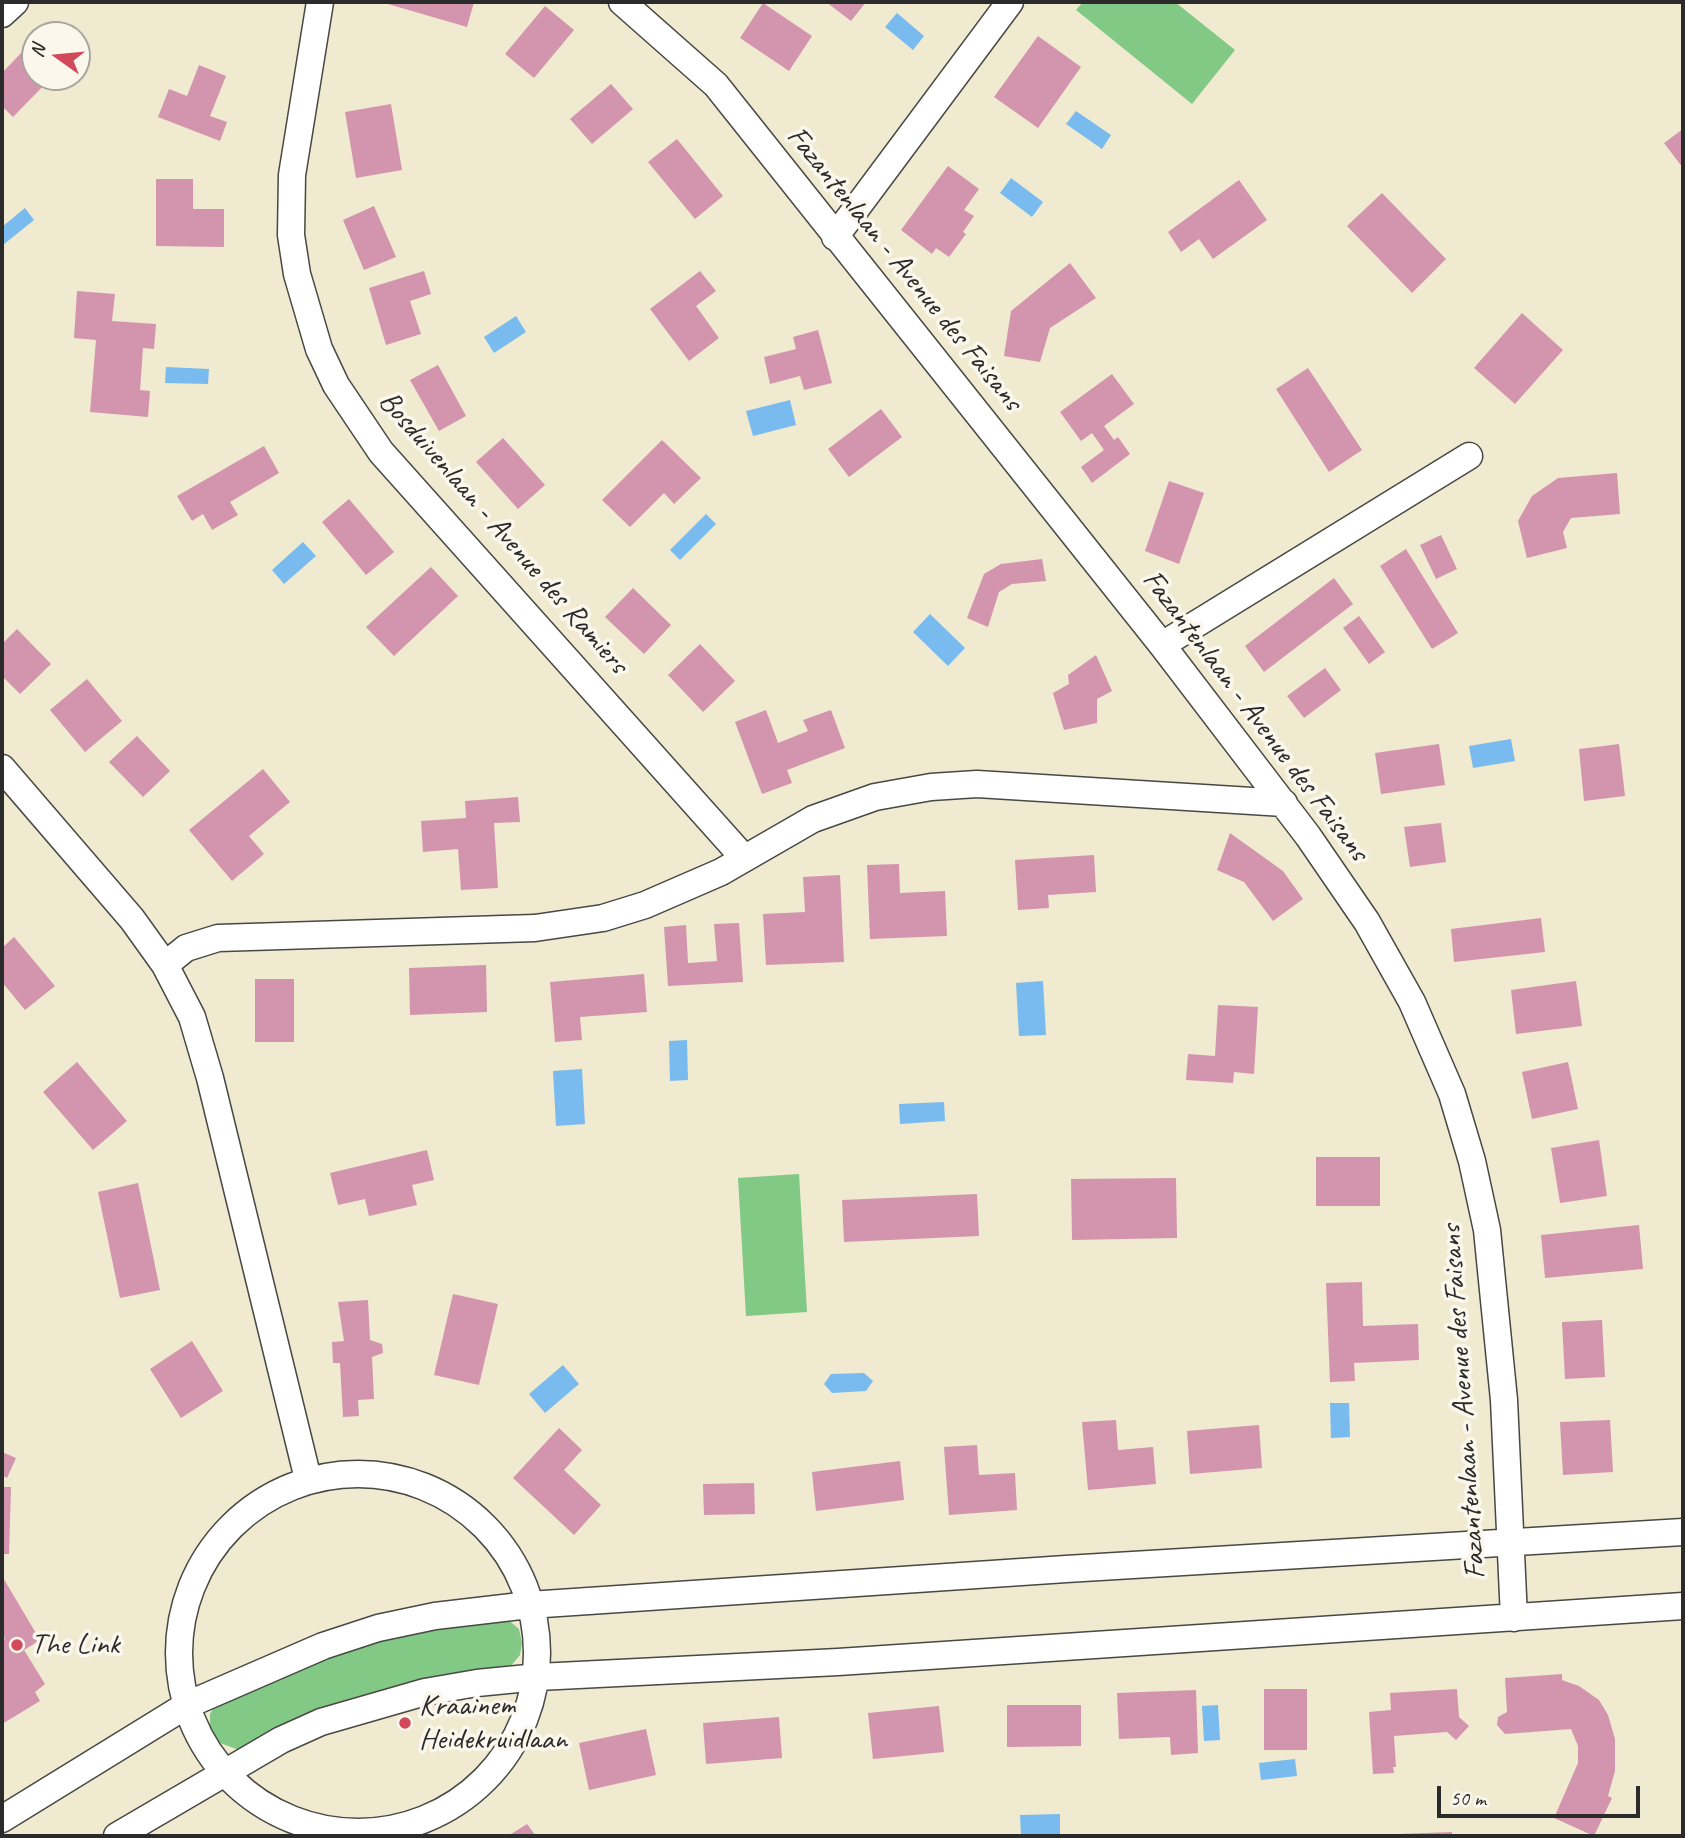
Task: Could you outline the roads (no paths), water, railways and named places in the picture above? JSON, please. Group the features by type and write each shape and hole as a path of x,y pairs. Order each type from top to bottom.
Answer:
{"street":[{"path":"2,14 15,2"},
{"name":"Bosduivenlaan - Avenue des Ramiers","path":"320,2 292,175 291,235 297,274 319,349 336,385 381,452 744,858"},
{"name":"Fazantenlaan - Avenue des Faisans","path":"622,2 716,85 1162,645 1284,803 1367,922 1412,1002 1452,1094 1472,1161 1487,1230 1504,1400 1514,1618"},
{"path":"835,237 1010,2"},
{"path":"1162,645 1469,456"},
{"path":"2,768 97,875 165,965 192,1017 210,1078 309,1479"},
{"path":"165,965 186,948 218,938 535,928 603,918 658,900 831,812 876,797 931,787 977,784 1284,803"},
{"path":"342,1472 403,1479 454,1501 487,1528 511,1560 529,1605 539,1685 514,1744 488,1779 459,1803 401,1833 322,1830 278,1816 248,1796 223,1772 204,1744 187,1704 176,1645 189,1585 211,1546 252,1506 309,1479 342,1472"},
{"path":"2,1819 187,1704 297,1656 378,1628 435,1616 529,1605 1683,1532"},
{"path":"117,1836 281,1740 360,1709 425,1692 538,1677 838,1662 1683,1606"}],"water":[{"path":"897,13 924,36 913,50 885,27"},
{"path":"1076,111 1111,135 1102,149 1066,124"},
{"path":"1011,178 1043,202 1032,217 1000,193"},
{"path":"25,208 34,220 3,245 2,227"},
{"path":"516,316 526,332 494,353 484,337"},
{"path":"166,367 209,369 208,384 165,383"},
{"path":"790,400 796,425 753,436 746,411"},
{"path":"706,514 716,524 680,560 670,550"},
{"path":"303,542 316,556 284,584 272,570"},
{"path":"930,614 965,648 948,666 913,632"},
{"path":"1511,739 1515,761 1473,768 1469,746"},
{"path":"1043,981 1046,1035 1019,1036 1016,983"},
{"path":"687,1040 688,1080 670,1081 669,1041"},
{"path":"582,1069 585,1124 556,1126 553,1071"},
{"path":"944,1102 945,1121 900,1124 899,1104"},
{"path":"563,1365 579,1384 545,1413 529,1394"},
{"path":"864,1373 873,1381 866,1391 832,1393 824,1384 831,1374"},
{"path":"1330,1403 1349,1403 1350,1437 1331,1438"},
{"path":"1218,1705 1220,1740 1204,1741 1202,1706"},
{"path":"1295,1759 1297,1776 1261,1780 1259,1763"},
{"path":"1060,1814 1060,1834 1021,1835 1020,1815"}],"place":[{"name":"The Link","path":"17,1645"},
{"name":"Kraainem Heidekruidlaan","path":"405,1723"}]}
